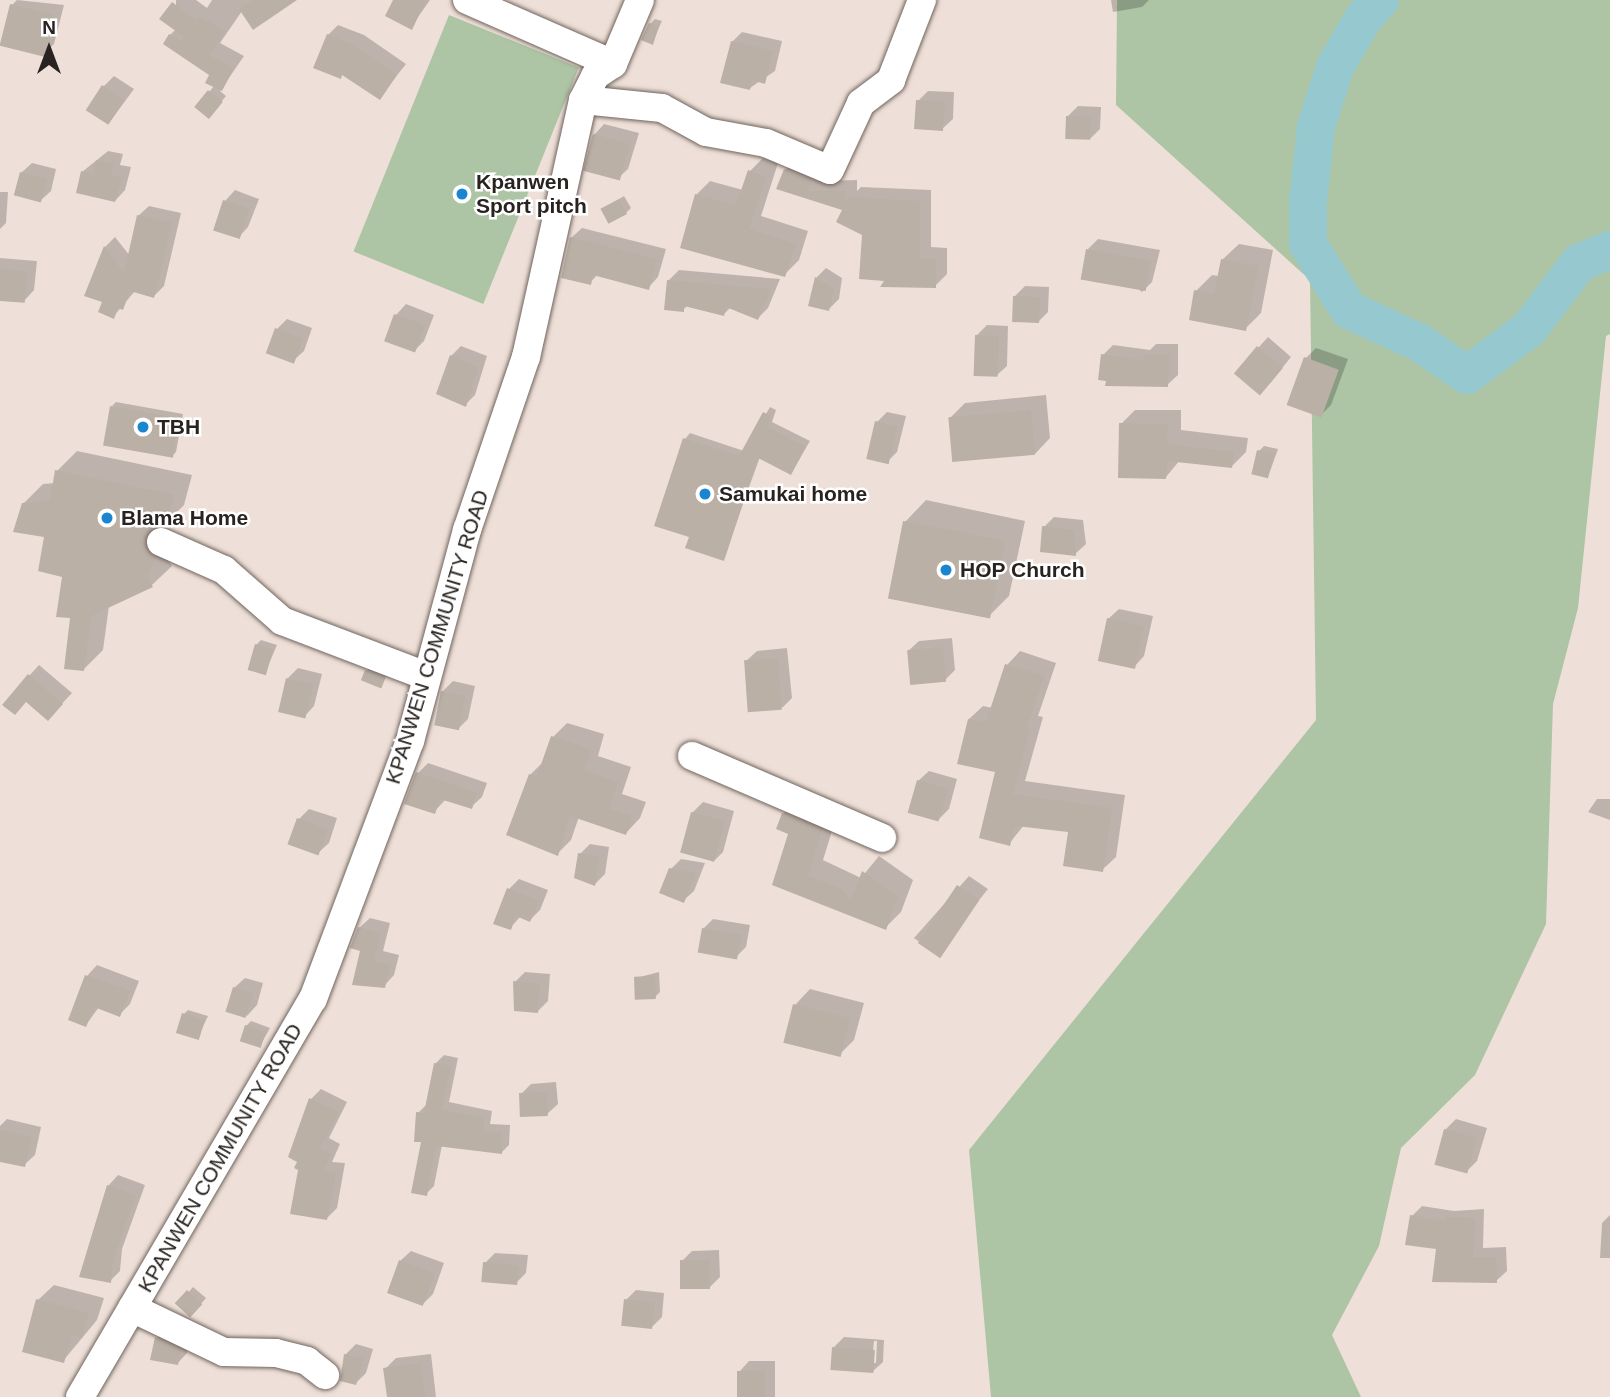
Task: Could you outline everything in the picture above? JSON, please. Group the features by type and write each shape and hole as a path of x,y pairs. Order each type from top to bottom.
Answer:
{"street":[{"path":"467,0 613,64"},
{"name":"KPANWEN COMMUNITY ROAD","path":"80,1397 313,999 410,741 467,530 526,358 583,100 595,76 613,64 640,0"},
{"path":"583,100 662,108 706,132 765,143 830,170 861,103 891,80 922,0"},
{"path":"161,542 224,570 282,621 426,676"},
{"path":"692,756 882,838"},
{"path":"132,1308 224,1352 276,1353 307,1361 325,1375"}],"green space":[{"path":"1117,0 1610,0 1610,334 1606,336 1578,608 1553,704 1546,924 1475,1075 1401,1148 1379,1246 1332,1335 1361,1397 991,1397 969,1150 1316,720 1310,280 1116,105"},
{"name":"Kpanwen Sport pitch","path":"449,15 579,67 483,304 353,251"}],"building":[{"path":"252,0 297,0 253,30 239,9"},
{"path":"393,0 426,0 412,30 385,16"},
{"path":"172,2 196,20 199,16 225,32 209,55 234,68 222,91 205,83 209,75 163,44 169,34 182,41 184,37 159,19"},
{"path":"10,4 55,15 44,57 0,46"},
{"path":"649,23 659,26 653,45 641,40"},
{"path":"327,34 353,45 397,75 380,100 342,75 341,79 313,68"},
{"path":"731,41 773,51 765,84 752,80 750,90 720,83"},
{"path":"102,85 125,100 108,125 86,110"},
{"path":"208,90 223,102 209,119 194,107"},
{"path":"916,100 945,102 943,131 914,129"},
{"path":"1066,116 1091,117 1090,140 1065,139"},
{"path":"593,134 630,144 620,181 583,171"},
{"path":"96,160 114,164 111,175 122,177 115,202 76,193 81,171 93,174"},
{"path":"784,169 811,180 807,191 846,191 846,202 848,197 920,201 920,258 936,259 936,288 880,287 884,281 859,279 862,235 836,222 842,210 776,189"},
{"path":"748,170 766,177 749,229 796,244 785,277 680,248 695,194 736,205"},
{"path":"20,172 47,179 41,202 14,195"},
{"path":"619,199 627,214 608,224 600,209"},
{"path":"223,200 250,209 240,239 213,230"},
{"path":"137,215 172,223 154,298 130,291 123,310 118,308 114,319 98,312 102,302 84,296 104,246 124,273"},
{"path":"570,237 657,259 649,290 593,275 591,285 561,278"},
{"path":"1086,249 1151,260 1146,291 1081,280"},
{"path":"1221,259 1259,266 1246,331 1189,320 1194,290 1214,294"},
{"path":"0,269 27,271 25,303 0,301"},
{"path":"815,277 834,289 829,311 808,306"},
{"path":"667,280 771,289 758,320 726,307 724,316 684,306 684,312 664,310"},
{"path":"1013,296 1040,297 1039,323 1012,322"},
{"path":"394,314 425,325 415,353 384,341"},
{"path":"275,328 303,338 294,364 266,353"},
{"path":"975,335 999,336 998,377 974,376"},
{"path":"1257,346 1283,368 1260,395 1234,374"},
{"path":"1101,354 1144,360 1144,354 1169,354 1168,387 1105,386 1106,381 1098,380"},
{"path":"450,355 478,367 466,407 436,394"},
{"path":"1304,357 1339,370 1321,418 1287,405"},
{"name":"TBH","path":"110,406 180,418 173,458 103,445"},
{"path":"1031,410 1035,455 952,462 948,417"},
{"name":"Samukai home","path":"763,412 771,416 768,427 806,447 791,475 758,458 724,561 685,548 689,537 654,526 683,438 739,456"},
{"path":"875,421 897,426 889,464 866,459"},
{"path":"1119,423 1168,424 1167,444 1234,452 1232,468 1167,461 1166,479 1118,478"},
{"path":"1257,450 1274,454 1268,478 1251,474"},
{"name":"Blama Home","path":"55,470 174,495 165,526 152,528 146,536 147,551 155,558 147,577 153,587 91,616 84,671 64,669 70,618 56,617 62,577 38,571 44,537 13,532 22,503 50,501"},
{"name":"HOP Church","path":"903,521 1005,541 990,618 888,599"},
{"path":"1042,526 1074,530 1076,556 1040,552"},
{"path":"1107,618 1144,626 1135,669 1098,661"},
{"path":"255,644 273,649 266,675 248,670"},
{"path":"943,647 946,682 910,685 907,650"},
{"path":"778,658 782,710 748,712 744,660"},
{"path":"1005,664 1044,676 1026,730 1030,730 1013,794 1112,808 1103,872 1063,866 1068,832 1015,826 1010,846 979,838 995,772 957,764 968,719 986,722"},
{"path":"365,670 385,678 381,688 361,680"},
{"path":"28,674 63,704 48,721 26,702 15,715 2,705"},
{"path":"286,678 313,684 305,718 278,712"},
{"path":"441,691 466,696 459,730 434,725"},
{"path":"551,736 591,749 584,770 618,782 609,809 633,816 626,835 570,816 558,856 506,835 529,774 537,776"},
{"path":"416,772 477,793 472,809 440,799 435,814 404,804"},
{"path":"917,780 948,789 938,822 908,813"},
{"path":"691,812 725,821 714,862 680,853"},
{"path":"782,813 822,830 808,876 842,889 851,900 862,871 898,896 886,930 772,885 788,834 776,829"},
{"path":"297,818 328,829 318,856 287,844"},
{"path":"578,853 600,857 595,886 574,878"},
{"path":"669,868 696,873 684,903 659,893"},
{"path":"957,885 979,900 940,958 918,943"},
{"path":"507,888 539,901 530,922 516,916 511,930 493,924"},
{"path":"358,927 381,933 374,961 390,965 385,988 352,985 360,951 350,948"},
{"path":"702,928 741,935 737,960 698,953"},
{"path":"85,975 130,991 120,1017 94,1007 86,1027 68,1020"},
{"path":"655,976 656,999 635,1000 634,977"},
{"path":"513,981 540,984 538,1013 514,1011"},
{"path":"233,987 253,993 245,1018 225,1012"},
{"path":"793,1004 850,1018 841,1057 783,1043"},
{"path":"182,1013 205,1020 199,1040 176,1033"},
{"path":"245,1025 266,1032 261,1048 240,1041"},
{"path":"434,1063 451,1066 442,1110 485,1118 483,1132 502,1133 502,1154 436,1146 427,1196 411,1193 421,1142 414,1142 416,1112 424,1113"},
{"path":"547,1092 548,1116 520,1117 519,1093"},
{"path":"309,1098 338,1112 320,1149 331,1154 324,1171 336,1172 327,1220 290,1214 298,1170 294,1168 297,1162 288,1157"},
{"path":"1444,1129 1477,1138 1467,1174 1434,1165"},
{"path":"0,1130 32,1137 25,1167 0,1162"},
{"path":"107,1185 136,1195 113,1261 111,1283 79,1277"},
{"path":"1410,1215 1445,1221 1445,1217 1475,1218 1473,1257 1496,1257 1497,1283 1432,1282 1436,1249 1405,1245"},
{"path":"399,1260 435,1273 423,1306 387,1293"},
{"path":"680,1260 710,1260 710,1289 680,1289"},
{"path":"483,1262 519,1265 517,1285 481,1282"},
{"path":"187,1290 202,1304 190,1317 175,1303"},
{"path":"36,1299 89,1313 82,1338 72,1335 64,1363 22,1352"},
{"path":"624,1299 655,1302 652,1329 621,1326"},
{"path":"155,1337 181,1350 178,1365 150,1360"},
{"path":"832,1347 875,1350 873,1373 830,1370"},
{"path":"344,1354 364,1359 356,1385 340,1381"},
{"path":"421,1363 425,1397 387,1397 383,1368"},
{"path":"737,1371 765,1371 765,1397 737,1397"}],"waterway":[{"path":"1380,0 1364,17 1335,67 1316,127 1308,202 1308,244 1349,310 1420,343 1467,375 1529,329 1579,263 1610,250"}],"place":[{"name":"Kpanwen Sport pitch","path":"462,194"},
{"name":"TBH","path":"143,427"},
{"name":"Samukai home","path":"705,494"},
{"name":"Blama Home","path":"107,518"},
{"name":"HOP Church","path":"946,570"}]}
